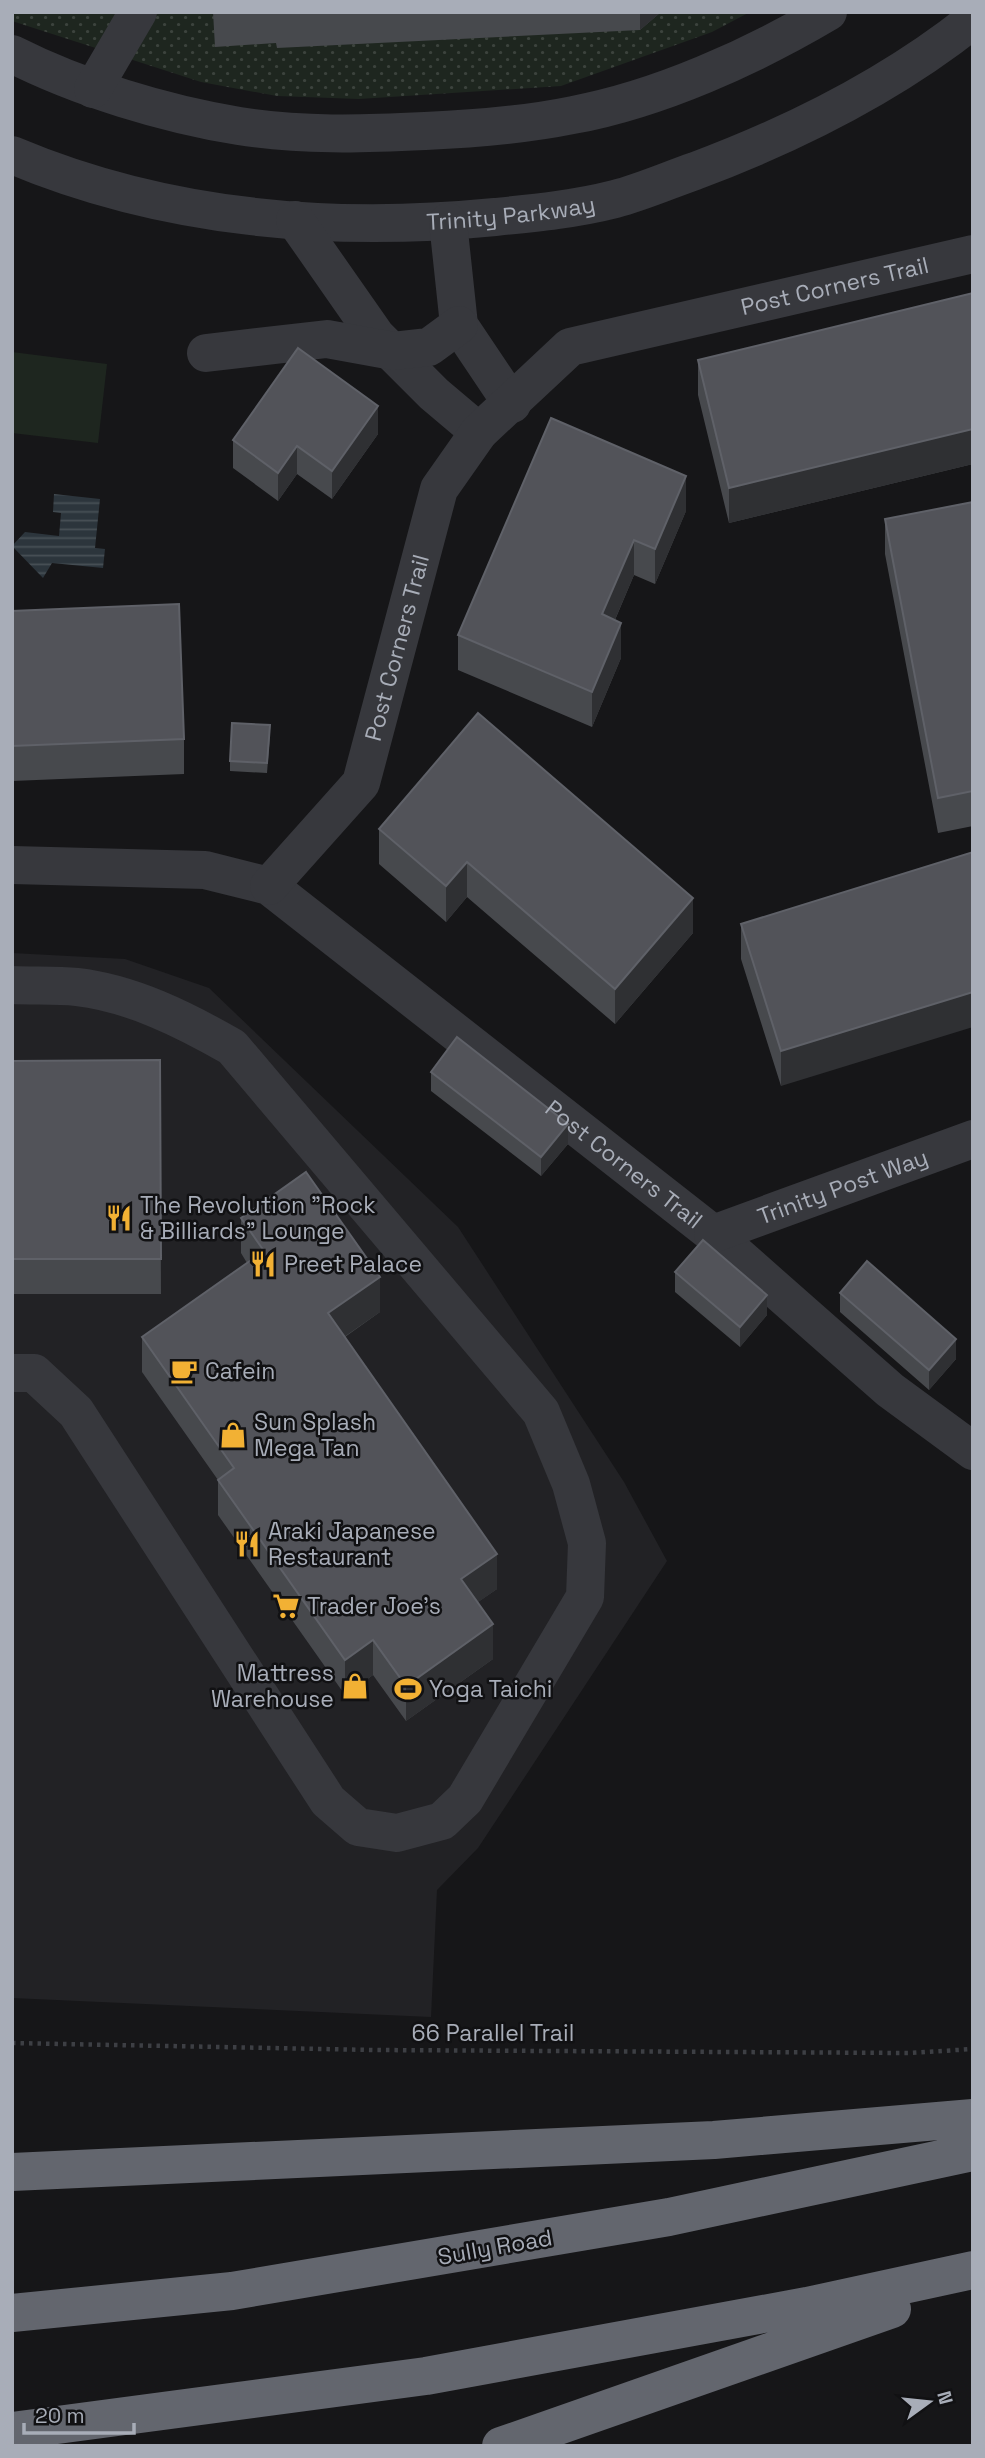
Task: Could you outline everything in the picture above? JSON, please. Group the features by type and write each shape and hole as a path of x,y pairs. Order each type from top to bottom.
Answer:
{"highway":[{"path":"12,2172 714,2140 973,2118"},
{"name":"Sully Road","path":"12,2314 245,2289 669,2217 973,2152"},
{"path":"12,2431 426,2376 807,2306 973,2270"},
{"path":"501,2446 888,2310 973,2283"}],"street":[{"path":"93,89 138,12"},
{"path":"12,54 93,89 182,114 240,126 367,134 484,128 574,115 665,89 719,68 828,12"},
{"name":"Trinity Parkway","path":"12,155 97,186 157,201 225,213 354,224 448,222 542,212 615,199 733,157 844,106 973,20"},
{"path":"295,220 376,336 434,394 479,432"},
{"path":"448,222 459,325 512,404"},
{"name":"Post Corners Trail","path":"270,886 361,783 439,489 479,432 570,347 973,254"},
{"path":"206,354 327,339 393,351 429,346 459,325"},
{"name":"Post Corners Trail","path":"12,864 205,870 270,886 713,1234 890,1390 973,1451"},
{"path":"12,985 78,987 125,998 190,1023 232,1047 541,1412 571,1484 587,1544 585,1597 465,1799 442,1821 397,1833 358,1827 328,1801 76,1412 34,1373 12,1373"},
{"name":"Trinity Post Way","path":"713,1234 973,1139"}],"path":[{"name":"66 Parallel Trail","path":"12,2043 648,2052 909,2053 973,2049"}],"shaded area":[{"path":"12,12 750,12 712,32 561,86 359,99 277,96 201,82 12,21"},
{"path":"12,352 107,364 98,443 12,433"},
{"path":"54,494 100,499 95,548 105,549 103,568 52,563 43,578 12,546 25,532 59,536 61,513 53,512"},
{"path":"12,953 125,959 209,988 458,1227 624,1482 667,1561 478,1848 437,1890 431,2017 12,1998"}],"building":[{"path":"973,293 973,429 729,488 698,360"},
{"path":"298,348 378,406 332,471 297,446 278,473 233,440"},
{"path":"551,418 686,476 655,549 634,540 602,614 621,623 592,692 458,635"},
{"path":"973,502 973,791 938,798 885,519"},
{"path":"179,604 184,739 12,746 12,611"},
{"path":"478,713 693,898 615,989 467,862 446,886 379,829"},
{"path":"232,723 270,725 267,763 230,761"},
{"path":"973,852 973,992 781,1051 741,924"},
{"path":"457,1037 568,1124 541,1157 431,1072"},
{"path":"160,1060 161,1259 12,1259 12,1061"},
{"path":"306,1172 380,1277 328,1313 497,1554 461,1579 493,1624 406,1686 373,1640 345,1660 218,1480 234,1468 142,1337 264,1251 241,1218"},
{"path":"703,1240 767,1295 740,1327 675,1272"},
{"path":"867,1261 956,1339 929,1370 840,1293"}],"place":[{"name":"The Revolution \"Rock & Billiards\" Lounge","path":"119,1218"},
{"name":"Preet Palace","path":"263,1264"},
{"name":"Cafein","path":"184,1371"},
{"name":"Sun Splash Mega Tan","path":"233,1435"},
{"name":"Araki Japanese Restaurant","path":"247,1544"},
{"name":"Trader Joe's","path":"286,1606"},
{"name":"Mattress Warehouse","path":"355,1686"},
{"name":"Yoga Taichi","path":"408,1689"}]}
